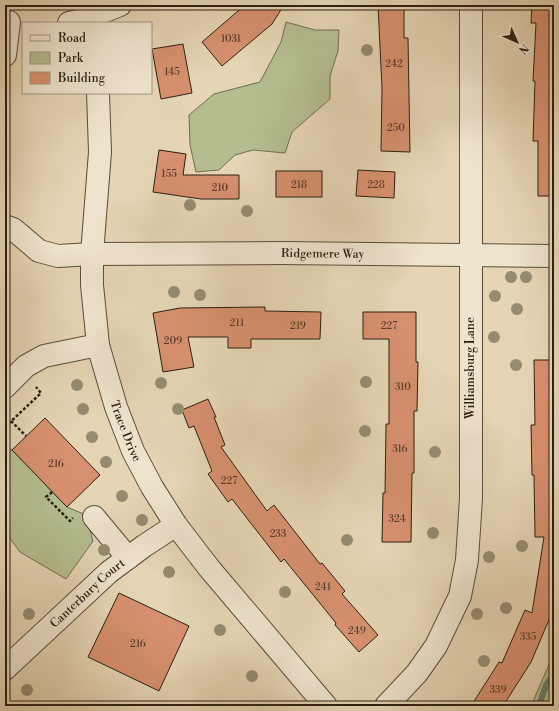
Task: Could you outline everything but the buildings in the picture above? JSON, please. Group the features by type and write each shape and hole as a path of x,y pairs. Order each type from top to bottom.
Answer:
{"street":[{"path":"78,18 120,5"},
{"name":"Williamsburg Lane","path":"386,706 417,673 436,646 460,596 466,568 471,498 471,5"},
{"path":"5,55 12,23"},
{"name":"Trace Drive","path":"98,94 100,152 92,254 92,284 98,345 116,407 133,451 152,487 176,525 209,568 326,706"},
{"name":"Ridgemere Way","path":"5,226 13,229 39,251 58,256 92,254 471,254 554,256"},
{"path":"5,387 26,366 44,356 98,345"},
{"path":"94,518 128,558"},
{"name":"Canterbury Court","path":"5,670 109,572 176,525"}],"path":[{"path":"5,427 41,392 21,372"},
{"path":"11,421 26,436"},
{"path":"52,492 46,497 70,521 84,507 94,518"}],"green space":[{"path":"286,22 315,30 339,30 338,51 330,76 330,99 292,132 285,153 253,150 235,155 219,170 196,172 190,145 189,115 214,94 260,82 281,42"},
{"path":"5,447 12,450 67,507 86,515 93,541 66,579 20,552 5,532"},
{"path":"554,653 554,706 531,706"}],"waterway":[{"path":"539,706 546,685 554,674"}]}
